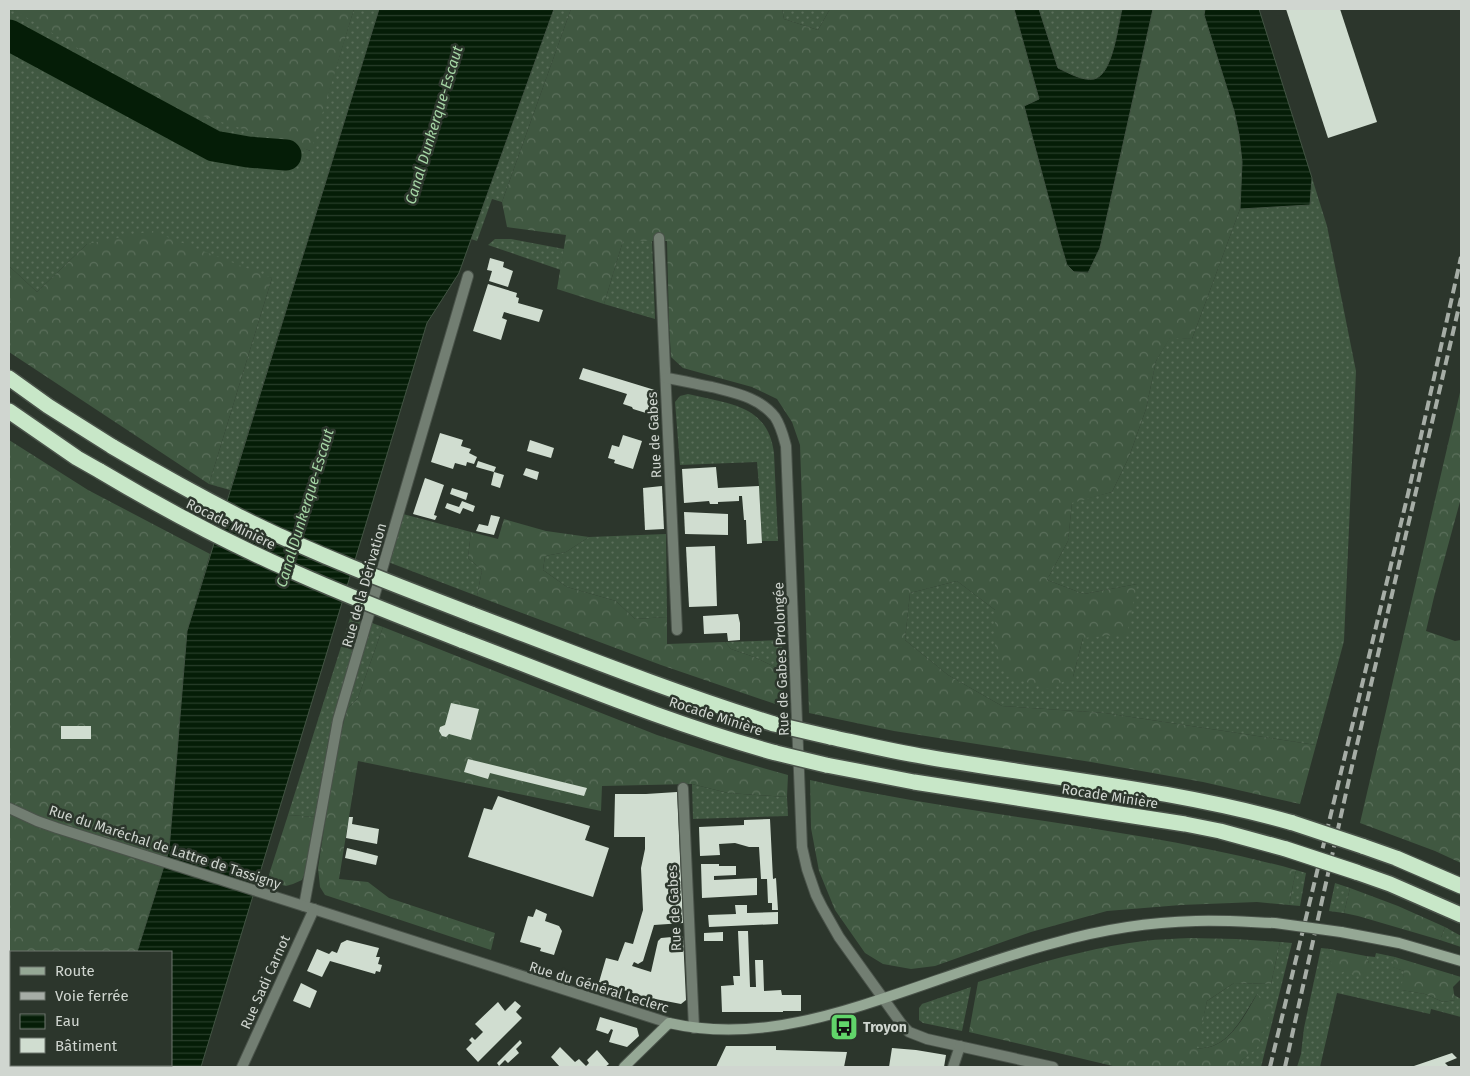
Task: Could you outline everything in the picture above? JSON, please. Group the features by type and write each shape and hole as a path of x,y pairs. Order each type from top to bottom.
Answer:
{"highway":[{"name":"Rocade Minière","path":"9,378 56,411 113,447 241,517 359,570 661,686 774,724 830,738 927,757 1146,790 1261,814 1396,858 1461,886"},
{"name":"Rocade Minière","path":"9,411 77,458 157,504 260,556 317,582 461,640 656,714 747,745 826,764 914,782 1220,831 1286,849 1356,872 1420,896 1461,915"}],"main road":[{"name":"Rue du Général Leclerc","path":"669,1024 694,1028 735,1030 775,1027 842,1012 1044,946 1113,929 1194,921 1275,923 1341,932 1399,943 1461,961"},
{"path":"624,1067 669,1024"}],"street":[{"name":"Rue de Gabes","path":"659,238 677,630"},
{"name":"Rue de la Dérivation","path":"305,906 338,720 468,276"},
{"name":"Rue de Gabes Prolongée","path":"666,378 740,394 763,406 774,416 782,428 786,446 801,833 804,858 810,881 822,907 839,937 909,1032 927,1039 1053,1067"},
{"name":"Rue de Gabes","path":"683,788 694,1028"},
{"name":"Rue du Maréchal de Lattre de Tassigny","path":"9,808 37,821 135,854 305,906"},
{"name":"Rue du Général Leclerc","path":"305,906 669,1024"},
{"name":"Rue Sadi Carnot","path":"242,1067 305,906"},
{"path":"953,1067 960,1046"}],"green space":[{"path":"9,9 310,151 354,9 379,9 230,490 209,484 272,278 87,244 37,292 9,266"},
{"path":"12,9 354,9 311,151 178,108"},
{"path":"554,9 571,9 502,202 492,199 477,241 471,239"},
{"path":"571,9 782,9 784,19 818,30 830,9 1014,9 1039,100 1024,106 1061,245 1067,265 1088,273 1100,248 1153,9 1205,9 1204,15 1234,111 1239,135 1242,162 1240,209 1192,339 1170,338 1156,361 1146,409 1129,457 1112,492 1072,503 1068,541 1047,580 1084,594 1137,584 1127,634 1083,638 1073,677 1048,689 1006,676 995,649 995,610 957,581 910,593 905,640 948,675 1002,706 1105,713 1316,745 1300,804 1203,782 894,731 809,713 800,445 792,422 777,399 752,387 683,368 671,357 667,241 623,241 604,304 557,289 566,235 507,227 502,202"},
{"path":"782,9 830,9 818,30 784,19"},
{"path":"1039,9 1122,9 1114,48 1106,68 1100,75 1094,79 1084,79 1058,68"},
{"path":"1312,178 1327,226 1356,371 1344,641 1316,745 1105,713 1002,706 948,675 905,640 910,593 957,581 995,610 995,649 1073,677 1083,638 1137,584 1084,594 1047,580 1068,541 1072,502 1112,492 1129,457 1146,409 1156,361 1170,337 1192,339 1240,209 1310,205"},
{"path":"152,231 272,278 209,484 9,352 9,266 37,292 87,244"},
{"path":"495,239 511,239 564,249 561,270 488,245"},
{"path":"623,241 652,241 655,319 604,304"},
{"path":"1461,388 1461,498 1426,631 1455,641 1461,640 1461,863 1435,851 1360,823"},
{"path":"688,394 744,409 755,415 764,425 770,437 774,453 778,541 762,541 757,462 680,465 675,402 680,396"},
{"path":"9,440 88,490 210,554 187,631 169,850 137,951 10,951 10,986"},
{"path":"403,514 471,532 468,558 482,570 477,596 388,562"},
{"path":"504,519 546,531 589,537 566,552 545,556 543,570 567,587 616,601 635,619 667,617 667,644 725,642 731,649 754,657 783,671 784,707 661,665 477,596 482,570 468,558 471,532 498,539"},
{"path":"666,534 667,617 635,619 616,601 567,587 543,570 545,556 566,552 589,537"},
{"path":"351,615 361,619 328,743 316,817 288,815"},
{"path":"372,623 383,627 358,698 347,709 357,670"},
{"path":"383,627 657,735 788,775 787,797 728,793 692,784 602,786 601,811 358,761 339,879 368,882 389,898 495,933 491,950 325,895 320,887 318,868 335,756 347,709 358,698"},
{"path":"782,640 783,671 754,657 731,649 725,642"},
{"path":"810,780 871,793 1176,843 1296,870 1289,905 1257,902 1181,905 1107,911 1031,932 935,966 911,969 883,964 865,953 835,910 819,871 811,828"},
{"path":"692,784 728,793 787,797 788,816 693,819"},
{"path":"288,815 316,817 306,871 302,880 286,886 267,881"},
{"path":"1296,870 1306,873 1300,906 1289,905"},
{"path":"1335,883 1350,888 1344,913 1329,911"},
{"path":"1350,888 1398,906 1445,927 1440,940 1344,913"},
{"path":"1445,927 1461,936 1461,947 1440,940"},
{"path":"1190,938 1280,942 1271,984 1234,983 1207,1001 1197,1048 1217,1044 1226,1038 1240,1022 1257,994 1273,1006 1257,1048 1241,1061 1239,1067 1117,1067 969,1032 978,982 1039,963 1102,948 1150,940"},
{"path":"1280,942 1292,943 1261,1067 1239,1067 1241,1061 1257,1047 1257,994 1233,1031 1217,1044 1196,1048 1207,1001 1234,983 1271,984"},
{"path":"1321,948 1330,949 1330,961 1347,970 1369,963 1366,956 1375,957 1376,953 1395,957 1393,967 1404,971 1402,990 1425,994 1443,1002 1455,1000 1454,995 1461,999 1461,1017 1431,1009 1430,1014 1337,993 1320,1067 1297,1067"},
{"path":"1330,949 1366,956 1369,963 1376,969 1364,976 1354,976 1347,970 1339,974 1330,961"},
{"path":"1395,957 1461,977 1453,987 1455,1000 1443,1002 1425,994 1401,990 1404,971 1392,967"},
{"path":"971,987 962,1031 923,1023 919,1020 919,1008 922,1004"}],"water":[{"name":"Canal Dunkerque-Escaut","path":"379,9 554,9 459,273 427,323 201,1067 101,1067 172,1066 172,951 137,951 169,850 187,631"},
{"path":"1014,9 1039,9 1058,68 1085,79 1094,79 1106,68 1110,59 1122,9 1153,9 1100,248 1088,273 1074,272 1067,265 1061,245 1024,106 1039,99"},
{"path":"1205,9 1259,9 1312,178 1310,205 1240,209 1242,162 1239,135 1234,111 1204,15"}],"building":[{"path":"1286,9 1340,9 1377,122 1328,138"},
{"path":"490,258 504,262 503,267 513,271 508,287 489,281 492,271 487,270"},
{"path":"488,284 517,293 518,303 543,310 539,322 504,312 502,318 507,320 501,340 473,331"},
{"path":"583,368 658,391 659,417 623,404 627,394 579,379"},
{"path":"440,433 463,440 461,446 471,449 469,453 477,457 474,464 467,462 466,466 455,463 453,469 431,462"},
{"path":"623,435 642,441 633,469 614,463 615,460 608,458 612,445 619,447"},
{"path":"530,440 554,448 551,458 527,451"},
{"path":"478,461 496,467 494,472 476,467"},
{"path":"716,467 718,488 759,486 762,543 747,544 742,496 739,496 739,501 718,502 718,504 710,504 709,501 684,503 682,469"},
{"path":"526,468 539,472 537,480 523,475"},
{"path":"494,472 504,475 500,488 491,485"},
{"path":"425,478 444,485 434,515 437,516 435,520 413,514"},
{"path":"662,486 664,529 645,530 643,488"},
{"path":"452,488 468,493 466,500 450,494"},
{"path":"462,501 475,506 473,512 463,508 460,514 445,508 447,503 459,507"},
{"path":"684,512 728,514 728,535 685,534"},
{"path":"491,515 500,517 494,535 476,531 479,524 488,526"},
{"path":"715,546 717,606 689,607 686,547"},
{"path":"738,614 740,640 728,641 727,633 704,634 703,616"},
{"path":"451,703 479,709 471,740 449,734 446,737 442,736 439,731 440,727 445,725"},
{"path":"61,726 91,726 91,739 61,739"},
{"path":"468,759 587,788 584,796 490,773 488,779 464,772"},
{"path":"677,792 683,923 654,925 643,961 638,964 634,962 632,966 651,972 658,941 661,938 683,936 686,1000 681,1004 645,997 599,982 606,958 618,961 625,942 633,944 643,910 641,868 645,849 645,837 614,837 615,794"},
{"path":"498,796 590,826 585,840 609,848 593,897 468,857 484,808 492,810"},
{"path":"349,817 353,817 352,824 379,829 377,844 346,838"},
{"path":"770,819 773,879 776,878 778,910 772,910 772,903 768,903 767,879 761,879 759,847 749,847 735,843 719,844 720,855 700,856 699,827 744,825 744,820"},
{"path":"347,848 378,856 376,865 345,858"},
{"path":"701,864 736,866 736,875 714,876 714,880 757,878 757,895 702,898"},
{"path":"735,905 747,905 747,913 778,912 778,924 709,927 708,915 736,914"},
{"path":"536,909 547,914 545,921 559,926 562,931 554,955 540,951 541,948 520,942 528,916 533,917"},
{"path":"738,931 748,931 750,987 756,987 755,960 763,960 764,991 781,990 782,995 801,995 801,1011 722,1012 721,986 734,985 733,976 740,976"},
{"path":"723,932 723,941 704,941 704,933"},
{"path":"347,940 379,948 376,957 380,957 378,964 382,965 380,972 376,971 375,974 330,961 322,977 307,971 317,949 329,954 332,951 337,953 341,943"},
{"path":"301,983 317,991 310,1008 293,1001"},
{"path":"515,1001 521,1006 516,1012 522,1018 478,1062 466,1049 472,1043 469,1040 472,1037 475,1040 483,1032 475,1024 498,1002 505,1011"},
{"path":"600,1017 637,1028 639,1036 627,1047 609,1042 613,1030 611,1029 608,1034 596,1030"},
{"path":"520,1040 522,1043 516,1049 519,1053 508,1063 505,1060 499,1066 497,1063"},
{"path":"726,1046 776,1046 776,1050 847,1052 844,1067 716,1067"},
{"path":"560,1047 575,1062 579,1059 586,1066 589,1063 587,1060 597,1050 609,1064 605,1067 560,1067 551,1057"},
{"path":"892,1048 946,1055 944,1067 889,1067"},
{"path":"1452,1053 1457,1058 1445,1063 1449,1067 1411,1067"}],"waterway":[{"path":"9,35 214,146 248,152 286,155"}],"railway":[{"path":"1270,1067 1408,494 1461,257"},
{"path":"1285,1067 1352,766 1461,298"}],"place":[{"name":"Troyon","path":"844,1027"}]}
